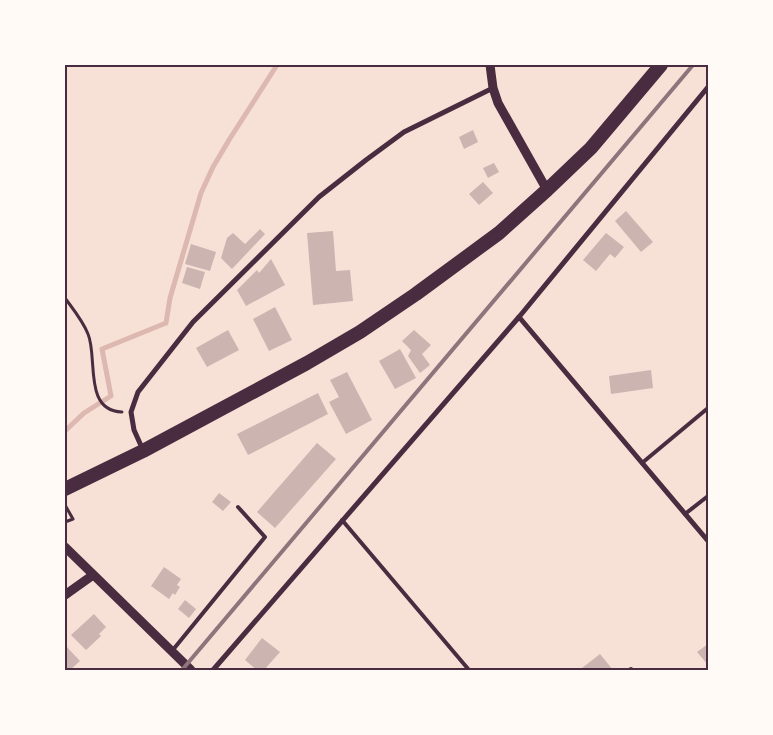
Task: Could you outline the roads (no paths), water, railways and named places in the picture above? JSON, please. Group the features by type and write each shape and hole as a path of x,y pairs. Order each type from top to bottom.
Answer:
{"highway":[{"path":"65,489 307,363 360,332 416,294 499,233 547,190 591,148 661,65"}],"street":[{"path":"490,65 493,88 502,111 547,190"},
{"path":"213,670 519,317 708,87"},
{"path":"143,450 134,430 131,412 138,392 193,322 319,197 366,160 404,132 493,88"},
{"path":"519,317 708,541"},
{"path":"65,547 191,670"},
{"path":"65,595 93,575"}],"lane":[{"path":"642,463 708,408"},
{"path":"685,514 708,496"},
{"path":"171,651 265,536 238,507"},
{"path":"342,520 469,670"}],"waterway":[{"path":"65,431 84,413 111,396 102,349 166,323 170,298 201,193 213,167 229,140 277,65"}],"railway":[{"path":"182,670 693,65"}]}
